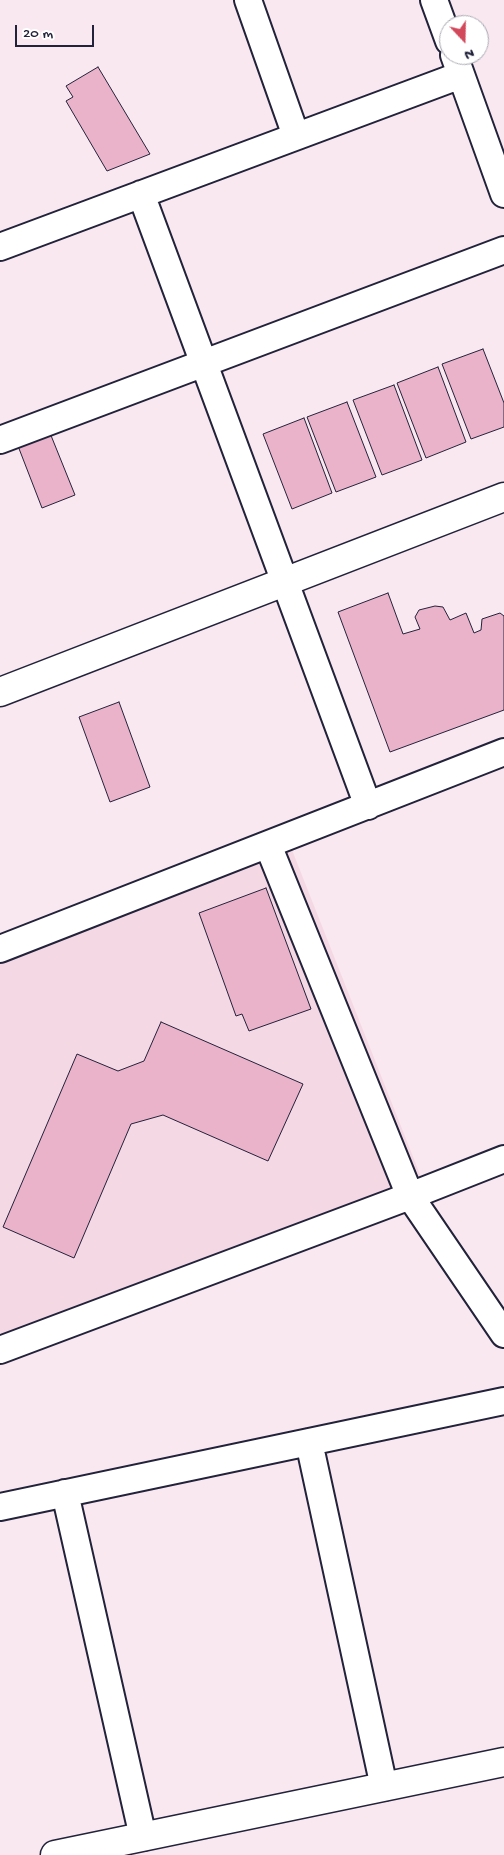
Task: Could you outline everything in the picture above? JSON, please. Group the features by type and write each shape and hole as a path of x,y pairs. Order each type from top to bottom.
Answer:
{"street":[{"path":"248,0 296,136"},
{"path":"434,0 439,15"},
{"path":"0,247 296,136 458,65 504,194"},
{"path":"141,194 368,806"},
{"path":"0,440 504,250"},
{"path":"0,692 504,497"},
{"path":"0,949 504,752"},
{"path":"268,845 410,1196 504,1334"},
{"path":"0,1350 504,1159"},
{"path":"0,1507 504,1401"},
{"path":"309,1442 384,1787"},
{"path":"65,1494 142,1837"},
{"path":"55,1855 504,1762"}],"shaded area":[{"path":"292,850 421,1177 3,1341 0,1331 0,962"}],"building":[{"path":"98,67 150,154 107,171 66,101 73,97 66,86"},
{"path":"483,349 504,403 504,427 471,439 442,364"},
{"path":"438,367 466,442 426,458 397,383"},
{"path":"394,385 422,460 382,475 353,400"},
{"path":"347,402 376,477 336,492 307,417"},
{"path":"304,418 332,493 292,509 263,434"},
{"path":"50,433 75,495 42,508 18,446"},
{"path":"388,593 403,634 420,629 415,617 419,610 435,606 443,607 450,620 466,613 474,633 481,630 482,619 500,613 504,616 504,710 390,752 338,612"},
{"path":"119,702 150,787 110,802 79,717"},
{"path":"266,888 311,1009 249,1031 242,1014 236,1016 199,913"},
{"path":"161,1022 303,1084 268,1161 163,1115 131,1124 74,1258 3,1227 77,1054 118,1071 144,1061"}]}
